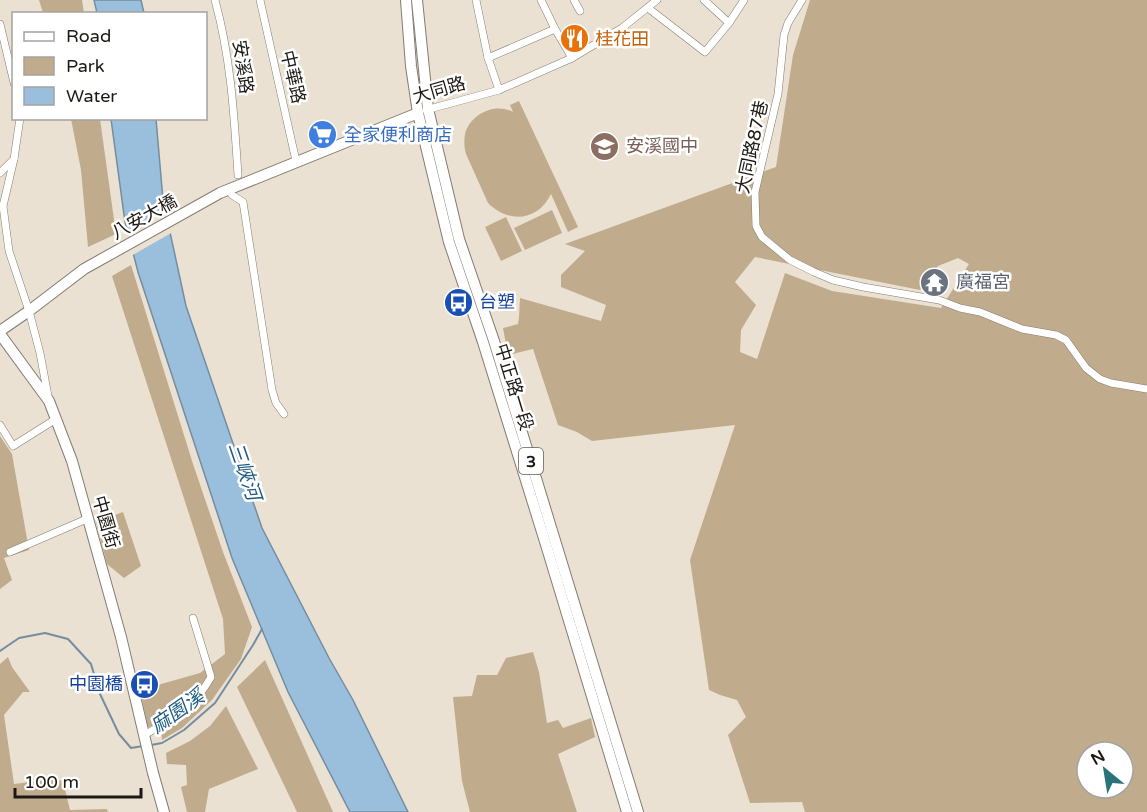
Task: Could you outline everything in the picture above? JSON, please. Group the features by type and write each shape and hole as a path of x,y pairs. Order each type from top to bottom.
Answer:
{"main road":[{"name":"中正路一段","path":"406,0 411,66 459,238 494,341 638,812"},
{"name":"中正路一段","path":"417,0 423,111 449,242 521,463 627,812"},
{"name":"大同路","path":"220,193 423,111"},
{"name":"八安大橋","path":"29,311 84,269 220,193"},
{"path":"0,333 29,311"},
{"name":"中園街","path":"0,333 49,401 72,461 128,666 144,735"},
{"path":"144,735 164,812"}],"street":[{"name":"安溪路","path":"215,0 223,27 231,80 238,174"},
{"name":"中華路","path":"260,0 296,161"},
{"path":"476,0 488,58 499,90"},
{"path":"541,0 572,58"},
{"path":"574,0 580,11"},
{"name":"大同路","path":"423,111 499,90 572,58 622,28 657,0"},
{"path":"704,0 729,23"},
{"path":"648,8 705,52 729,23 744,0"},
{"name":"大同路87巷","path":"802,0 788,23 784,35 778,93 755,192 756,226 762,237 790,260 833,280 939,300 980,312 1022,329 1056,335 1066,340 1086,368 1100,379 1147,389"},
{"path":"0,24 12,74"},
{"path":"488,58 555,29"},
{"path":"0,218 14,159 20,120"},
{"path":"0,172 14,159"},
{"path":"232,195 243,202 272,390 276,403 284,414"},
{"path":"3,206 9,251 29,311 49,401"},
{"path":"0,425 13,446 56,419"},
{"path":"10,552 88,518"},
{"path":"144,735 168,722 189,706 204,690 211,677 193,618"}],"green space":[{"path":"39,0 82,0 84,12 43,12"},
{"path":"810,0 1147,0 1147,812 805,812 802,802 750,803 728,735 746,717 737,700 709,690 690,560 735,425 592,441 558,425 533,349 508,355 503,328 518,324 520,298 601,321 606,305 561,287 561,275 585,251 565,244 776,167 793,55","holes":["755,257 920,290 938,266 958,258 969,264 941,308 832,291 785,273 757,359 740,352 741,330 756,305 735,282"]},
{"path":"519,101 578,227 568,232 551,194 539,210 531,214 514,216 496,210 488,203 466,154 465,134 472,121 491,109 499,108 513,112 510,105"},
{"path":"71,120 100,120 116,234 88,247 81,170"},
{"path":"552,210 562,233 525,250 514,228"},
{"path":"506,217 522,251 501,261 485,227"},
{"path":"131,265 193,464 252,627 241,659 212,700 182,728 162,740 161,724 148,727 140,690 200,673 225,654 223,619 112,276"},
{"path":"0,436 12,454 29,550 4,558 12,580 0,589"},
{"path":"123,512 141,566 124,578 107,564 96,522"},
{"path":"533,652 539,672 547,723 558,720 563,728 591,718 595,737 558,754 577,812 470,812 462,781 453,697 472,696 477,675 497,675 506,658"},
{"path":"8,657 12,667 30,692 23,692 4,715 14,784 54,779 63,781 70,810 107,809 108,812 0,812 0,664"},
{"path":"265,660 333,812 297,812 237,687"},
{"path":"226,706 258,769 209,789 205,812 187,812 181,787 187,785 186,765 167,764 166,753 190,741 210,726"}],"water":[{"path":"94,0 141,0 144,12 97,12"},
{"path":"111,120 156,120 163,200 186,306 262,528 353,700 408,812 350,812 288,692 232,558 138,272 125,222"}],"pier":[{"path":"168,208 173,232 131,256 125,232"}],"waterway":[{"name":"麻園溪","path":"151,745 162,743 184,730 215,703 262,629"},
{"name":"麻園溪","path":"0,651 19,638 45,633 68,639 91,664 100,694 119,734 131,748 143,746"}],"place":[{"name":"桂花田","path":"574,39"},
{"name":"全家便利商店","path":"323,135"},
{"name":"安溪國中","path":"605,146"},
{"name":"廣福宮","path":"935,282"},
{"name":"台塑","path":"458,302"},
{"name":"中園橋","path":"144,684"}],"water label":[{"name":"三峽河","path":"245,471"}]}
